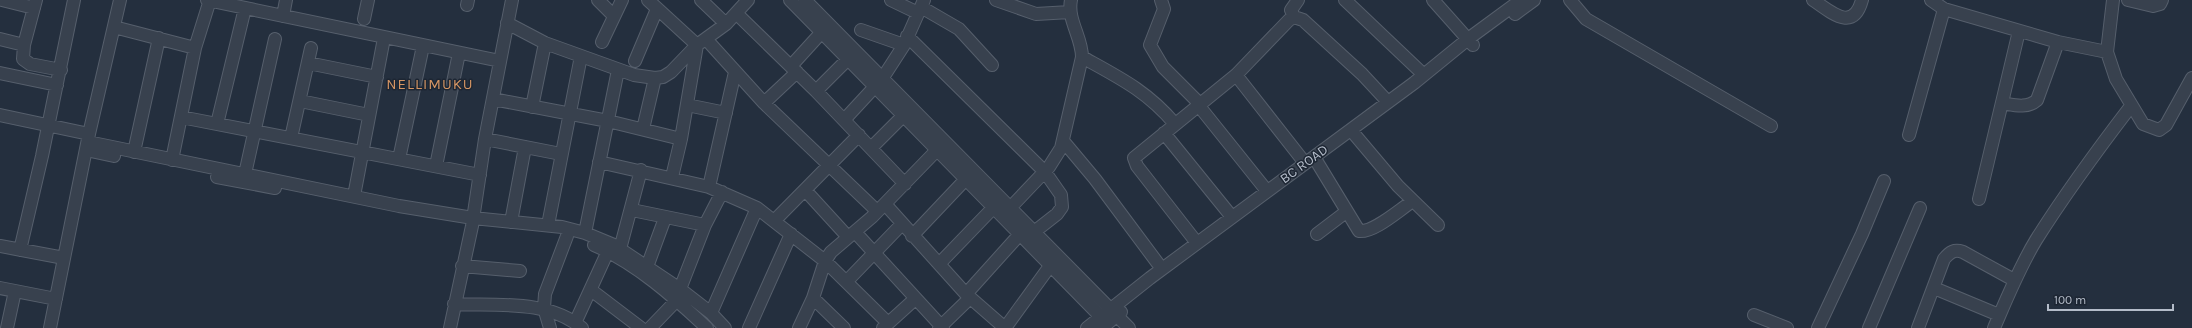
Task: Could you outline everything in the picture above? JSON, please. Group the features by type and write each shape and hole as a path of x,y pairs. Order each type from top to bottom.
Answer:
{"street":[{"path":"2,0 35,4 22,55 26,62 60,70"},
{"path":"20,250 49,125 74,0"},
{"path":"50,328 88,142 120,0"},
{"path":"283,16 286,0"},
{"path":"364,19 368,0"},
{"path":"598,0 614,16"},
{"path":"602,42 622,0"},
{"path":"648,0 657,9 702,42 735,72 764,103 830,165 902,224 968,296 1005,328 1050,266"},
{"path":"701,0 726,24"},
{"path":"450,328 472,222 485,139 509,13 545,43 618,70 634,75 656,78 663,77 671,72 702,42 737,14 748,0"},
{"path":"790,0 848,59 879,83 903,116 941,147 1010,208 1115,312 1129,328"},
{"path":"805,0 879,83 941,147 965,180 1020,234 1106,324"},
{"path":"891,0 921,6 959,29 992,65"},
{"path":"996,0 1036,14 1071,6 1082,50 1082,57 1064,142 1057,156 1045,172 1010,208"},
{"path":"1161,0 1164,9 1150,45 1163,67 1200,104 1199,106 1267,191"},
{"path":"1298,0 1291,10 1294,17 1303,20 1362,74 1386,106"},
{"path":"1345,0 1424,75"},
{"path":"1433,0 1470,42"},
{"name":"BC ROAD","path":"1115,312 1470,42 1521,0"},
{"name":"BC ROAD","path":"1087,328 1106,324 1115,312 1162,269 1267,191 1355,135 1386,106 1424,75 1470,42 1534,0"},
{"path":"1570,0 1586,19 1771,126"},
{"path":"1813,0 1840,18 1852,17 1859,11 1862,0"},
{"path":"1931,0 1944,8 2019,31 2058,42 2107,52"},
{"path":"2113,0 2107,52 2118,84 2143,124 2159,130 2166,125 2192,78"},
{"path":"2128,0 2152,6 2160,4 2162,0"},
{"path":"172,160 195,48 209,1 243,14 283,16 500,61"},
{"path":"844,120 879,83 906,41 921,6"},
{"path":"1909,136 1944,8"},
{"path":"635,61 657,9"},
{"path":"217,124 243,14"},
{"path":"737,14 816,91 905,184"},
{"path":"1197,243 1134,161 1136,154 1199,106 1236,75 1289,20 1294,17"},
{"path":"114,27 195,48"},
{"path":"861,30 906,41 1045,172 1062,195 1063,202 1057,214 1034,232"},
{"path":"1978,199 2019,31"},
{"path":"764,103 794,69 821,33"},
{"path":"354,196 377,77 379,37"},
{"path":"134,152 159,38"},
{"path":"0,39 24,45"},
{"path":"246,174 275,39"},
{"path":"672,177 702,42"},
{"path":"2002,103 2026,106 2037,100 2058,42"},
{"path":"532,107 545,43"},
{"path":"399,159 423,46"},
{"path":"291,138 311,48"},
{"path":"436,166 460,53"},
{"path":"548,226 569,113 582,56"},
{"path":"1082,57 1139,88 1160,106 1175,124"},
{"path":"816,91 848,59"},
{"path":"308,63 377,77"},
{"path":"585,233 618,70"},
{"path":"709,187 735,72"},
{"path":"0,73 57,85"},
{"path":"1236,75 1311,163 1359,230 1364,231 1372,228 1413,201"},
{"path":"644,129 656,78"},
{"path":"493,99 608,121 644,129 681,140"},
{"path":"300,101 369,115"},
{"path":"687,105 726,113"},
{"path":"1994,328 2014,280 2041,234 2100,146 2132,106"},
{"path":"0,115 49,125 88,142 394,212 567,236 614,250 678,295 711,313 725,328"},
{"path":"871,148 903,116"},
{"path":"181,117 480,175"},
{"path":"1164,133 1232,217"},
{"path":"775,220 859,135"},
{"path":"1355,135 1398,186 1438,225"},
{"path":"485,139 561,154"},
{"path":"88,142 354,196 472,222 511,222 548,226 585,233 647,267 678,295 705,327"},
{"path":"1064,142 1095,179 1162,269"},
{"path":"511,222 525,147"},
{"path":"799,328 813,298 825,261 831,252 881,208 941,147"},
{"path":"599,162 672,177 709,187 758,208 825,261 847,281 886,326 915,299"},
{"path":"454,304 544,308 579,325 591,290 614,250 632,210 641,170"},
{"path":"912,236 965,180"},
{"path":"1818,328 1862,234 1884,181"},
{"path":"804,190 875,253 941,327 1020,234"},
{"path":"650,328 678,295 705,225 722,192"},
{"path":"711,313 758,208"},
{"path":"939,264 993,208"},
{"path":"1869,328 1920,208"},
{"path":"632,210 705,225"},
{"path":"1317,234 1346,212"},
{"path":"647,267 665,218"},
{"path":"847,281 902,224"},
{"path":"749,328 791,234"},
{"path":"550,328 544,308 545,294 567,236"},
{"path":"0,246 64,258"},
{"path":"1918,328 1944,259 1950,252 1957,250 2014,280"},
{"path":"462,266 520,271"},
{"path":"0,288 56,299"},
{"path":"1934,288 1999,315"},
{"path":"591,290 641,328"},
{"path":"7,328 15,291"},
{"path":"813,298 844,328"},
{"path":"1754,315 1788,328"}],"district":[{"name":"NELLIMUKU","path":"430,84"}]}
